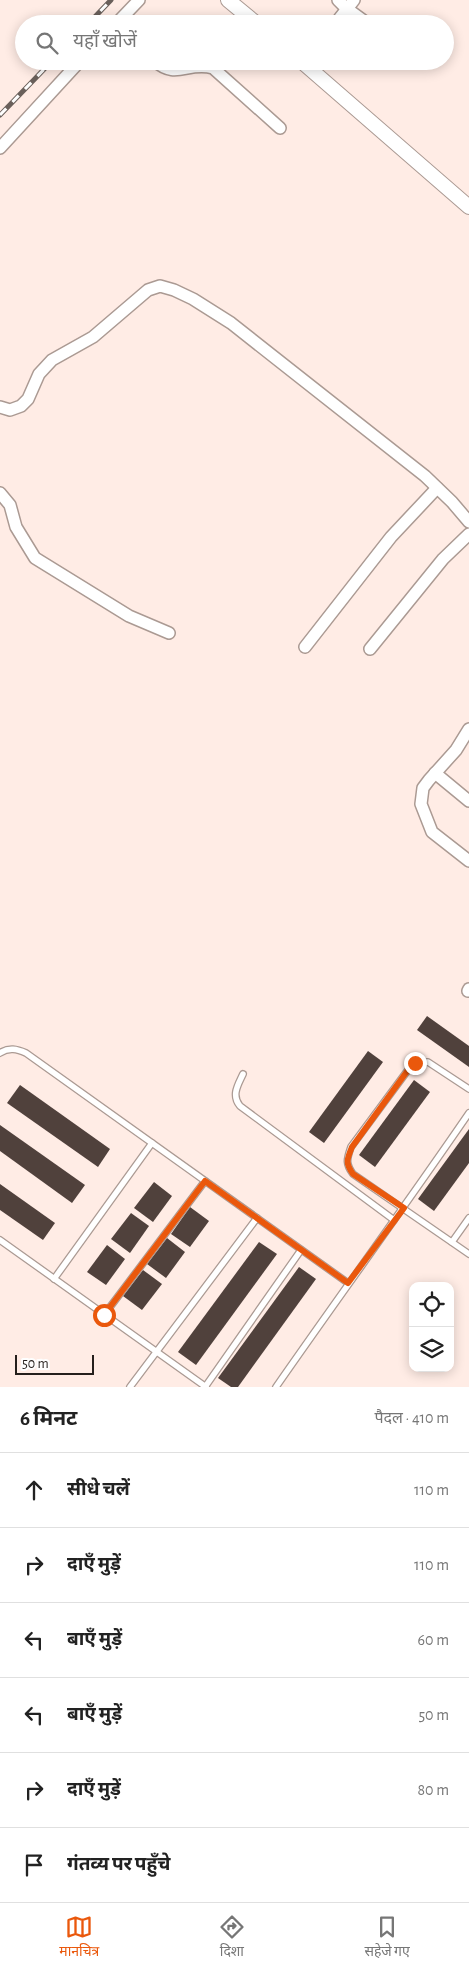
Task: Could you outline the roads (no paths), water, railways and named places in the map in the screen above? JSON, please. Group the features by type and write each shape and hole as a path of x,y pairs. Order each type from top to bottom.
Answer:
{"street":[{"path":"125,15 139,0"},
{"path":"228,0 246,15"},
{"path":"340,15 346,3 359,15"},
{"path":"0,148 72,70"},
{"path":"215,70 280,128"},
{"path":"313,70 469,207"},
{"path":"0,407 10,410 21,406 28,399 39,374 52,360 92,337 148,290 160,286 174,290 231,323 366,428 437,488 469,522"},
{"path":"305,647 396,531 437,488"},
{"path":"0,494 10,505 16,527 34,558 129,616 169,633"},
{"path":"370,649 443,559 469,534"},
{"path":"469,730 465,745 435,773 424,788 421,804 432,832 469,861"},
{"path":"435,773 469,801"}],"lane":[{"path":"0,1053 11,1049 19,1049 26,1053 348,1283"},
{"path":"469,1089 428,1062 415,1063 352,1147 346,1159 347,1166 353,1174 469,1254"},
{"path":"243,1074 235,1092 236,1101 240,1106 394,1220"},
{"path":"276,1387 348,1283 404,1208 469,1113"},
{"path":"54,1279 152,1143"},
{"path":"104,1315 205,1181"},
{"path":"130,1387 257,1218"},
{"path":"452,1242 469,1218"},
{"path":"0,1240 206,1387 301,1250"}],"railway":[{"path":"97,15 111,0"},
{"path":"0,115 43,70"}]}
